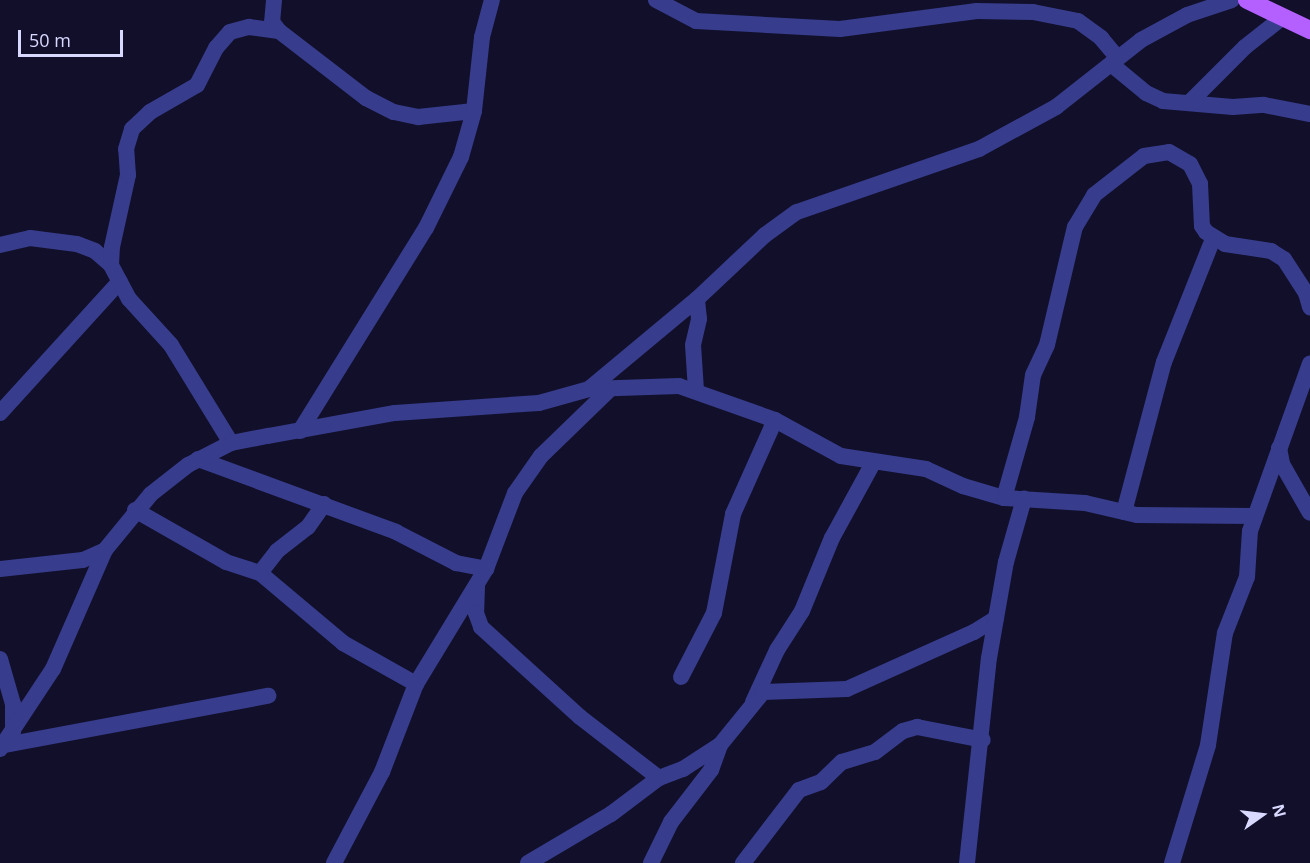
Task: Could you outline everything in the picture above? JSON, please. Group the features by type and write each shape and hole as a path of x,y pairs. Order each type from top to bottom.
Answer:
{"main road":[{"path":"1247,0 1310,30"}],"street":[{"path":"274,0 272,22 279,32 352,91 394,112 418,117 474,111"},
{"path":"300,431 426,228 461,157 474,111 482,37 492,0"},
{"path":"656,0 696,21 840,29 977,11 1032,12 1078,21 1101,38 1115,61 1146,93 1163,100 1264,105 1310,114"},
{"path":"589,389 697,299 765,236 797,212 979,149 1056,107 1141,40 1173,22 1232,0"},
{"path":"1189,103 1245,47 1283,17"},
{"path":"111,265 128,175 126,149 132,129 150,112 197,85 216,48 230,32 249,27 279,32"},
{"path":"1004,498 1027,417 1033,375 1047,345 1075,227 1094,195 1144,156 1169,152 1190,164 1200,184 1202,226 1214,239 1271,251 1284,259 1306,293 1310,307"},
{"path":"0,245 30,238 77,244 95,251 111,265 141,315 171,345 231,443"},
{"path":"1124,512 1164,362 1214,239"},
{"path":"0,413 120,281"},
{"path":"696,390 693,345 699,319 697,299"},
{"path":"1172,863 1208,745 1225,633 1246,577 1254,516 1310,363"},
{"path":"6,742 53,669 105,550 135,510 198,459 231,443 395,413 539,403 589,389 608,391 666,385 696,390 775,420 841,456 873,463 926,469 963,486 1004,498 1085,503 1124,512 1254,516"},
{"path":"334,863 382,771 416,684 486,569 507,508 526,476 608,391"},
{"path":"681,677 714,613 733,514 775,420"},
{"path":"1279,448 1282,464 1310,513"},
{"path":"198,459 396,532 456,563 486,569"},
{"path":"651,863 672,822 711,770 720,745 752,702 777,650 802,611 832,538 873,463"},
{"path":"967,863 983,740 989,658 1006,562 1024,500"},
{"path":"260,573 277,551 308,527 324,504"},
{"path":"135,510 226,562 260,573 343,643 416,684"},
{"path":"0,569 84,560 105,550"},
{"path":"477,586 476,613 480,627 580,717 659,778"},
{"path":"752,702 772,690 847,689 974,632 996,618"},
{"path":"0,659 13,704 6,742"},
{"path":"6,742 268,696"},
{"path":"743,863 799,790 821,782 842,762 875,752 903,731 917,727 983,740"},
{"path":"528,863 610,814 659,778 683,769 720,745"}]}
